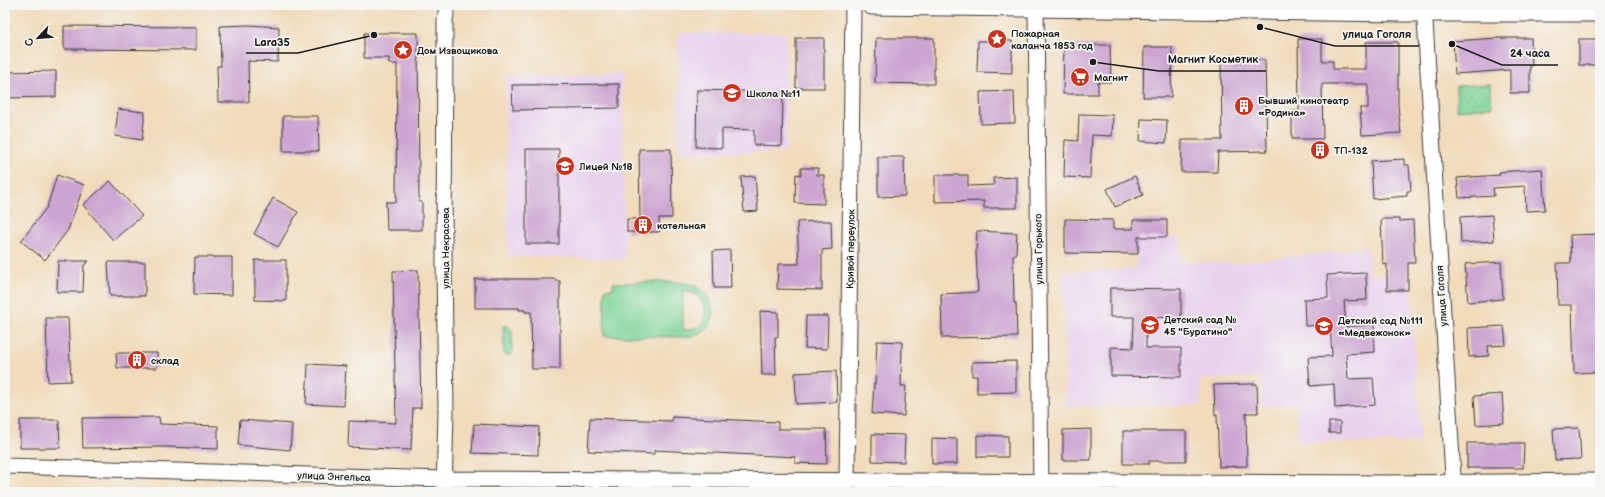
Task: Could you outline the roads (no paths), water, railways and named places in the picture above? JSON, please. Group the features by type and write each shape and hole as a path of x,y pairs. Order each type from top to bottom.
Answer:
{"main road":[{"path":"872,5 1424,8 1600,12"}],"street":[{"name":"улица Некрасова","path":"444,486 446,410 444,258 446,5"},
{"name":"Кривой переулок","path":"844,487 853,5"},
{"name":"улица Горького","path":"1036,6 1041,487"},
{"name":"улица Гоголя","path":"1424,8 1453,488"},
{"name":"улица Энгельса","path":"5,466 444,486 1453,488 1600,481"}],"place":[{"name":"улица Гоголя","path":"1260,27"},
{"name":"Lara35","path":"374,35"},
{"name":"Пожарная каланча 1853 год","path":"997,39"},
{"name":"24 часа","path":"1452,44"},
{"name":"Дом Извощикова","path":"403,50"},
{"name":"Магнит Косметик","path":"1093,62"},
{"name":"Магнит","path":"1080,77"},
{"name":"Школа №11","path":"732,93"},
{"name":"Бывший кинотеатр «Родина»","path":"1244,106"},
{"name":"ТП-132","path":"1320,150"},
{"name":"Лицей №18","path":"565,166"},
{"name":"котельная","path":"643,225"},
{"name":"Детский сад № 45 \"Буратино\"","path":"1150,325"},
{"name":"Детский сад №111 «Медвежонок»","path":"1324,326"},
{"name":"склад","path":"137,360"}]}
